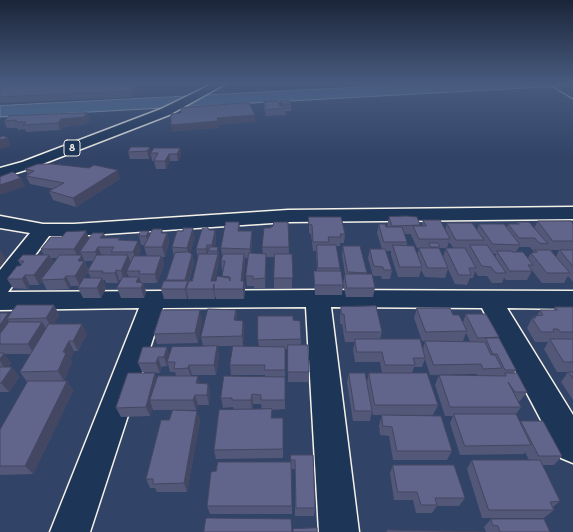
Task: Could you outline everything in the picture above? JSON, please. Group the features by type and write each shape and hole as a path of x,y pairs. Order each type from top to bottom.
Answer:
{"street":[{"name":"8","path":"0,163 118,122 151,108"},
{"name":"8","path":"0,173 27,165 165,112 172,108"},
{"path":"0,222 43,230 74,230 288,216 573,213"},
{"path":"0,286 43,230"},
{"path":"318,298 339,532"},
{"path":"0,301 318,298 573,300"},
{"path":"489,299 573,446"},
{"path":"70,532 154,300"}],"water":[{"path":"0,108 166,108 0,117"}],"building":[{"path":"181,108 251,108 255,115 217,118 218,121 171,125 171,114 181,113"},
{"path":"265,108 286,108 266,110"},
{"path":"87,113 84,117 61,119 58,123 23,125 26,122 15,122 17,120 4,121 9,116"},
{"path":"4,136 8,138 0,140 0,137"},
{"path":"131,147 150,147 147,151 128,152"},
{"path":"154,148 180,148 177,154 169,154 165,161 154,161 158,153 151,153"},
{"path":"38,164 89,168 94,165 118,170 73,198 49,191 64,183 26,176 34,171 25,169"},
{"path":"13,172 21,178 0,185 0,177"},
{"path":"309,217 341,217 345,234 340,234 341,237 328,237 329,242 313,242 312,225 309,224"},
{"path":"389,217 417,217 420,225 392,226"},
{"path":"423,220 440,220 450,239 419,239 413,226 426,226"},
{"path":"538,221 571,221 573,224 573,241 553,241"},
{"path":"226,222 239,222 238,231 252,231 250,249 221,248"},
{"path":"274,222 288,222 289,247 262,247 264,228 270,228 273,226"},
{"path":"517,222 529,222 548,244 539,243 535,238 519,238 508,224 519,224"},
{"path":"447,223 472,223 484,240 456,240"},
{"path":"379,224 385,224 386,227 402,227 407,242 384,242"},
{"path":"479,224 504,224 520,245 493,244"},
{"path":"183,228 193,228 187,248 172,247 177,231 183,231"},
{"path":"208,228 209,230 215,230 212,245 207,245 206,249 196,249 202,229"},
{"path":"153,229 162,229 161,233 167,233 162,247 144,247"},
{"path":"86,231 74,249 41,249 51,237 62,237 66,232"},
{"path":"141,231 149,231 146,236 139,236"},
{"path":"93,233 104,233 100,238 120,238 118,240 138,241 133,252 111,252 114,247 98,247 95,252 80,252"},
{"path":"429,243 438,243 440,247 431,247"},
{"path":"317,245 336,245 340,268 318,268"},
{"path":"393,245 414,246 422,267 400,267"},
{"path":"470,245 487,245 506,273 496,273 491,267 482,266"},
{"path":"343,246 360,246 367,273 348,272"},
{"path":"210,247 218,247 217,251 209,251"},
{"path":"419,248 439,248 448,268 428,268"},
{"path":"446,248 465,248 476,268 469,268 471,275 459,275"},
{"path":"370,249 385,249 392,270 384,270 383,267 374,266"},
{"path":"535,250 550,250 570,273 547,273 531,253 537,252"},
{"path":"560,250 573,250 573,266"},
{"path":"497,251 523,252 533,265 528,265 532,271 510,271"},
{"path":"188,252 192,254 185,280 166,280 175,253"},
{"path":"249,253 266,254 265,278 253,279 253,276 246,276"},
{"path":"199,254 218,254 211,281 216,281 217,276 229,278 230,281 230,277 222,276 225,261 221,261 223,254 244,254 241,281 244,281 243,289 214,289 214,284 213,289 186,289 189,281 192,281"},
{"path":"275,254 292,254 293,278 274,278"},
{"path":"23,255 49,255 34,275 25,275 22,279 7,279 17,266 20,266 24,261 18,261"},
{"path":"60,255 82,255 78,261 84,261 75,276 66,276 64,279 41,280"},
{"path":"97,255 128,255 121,271 116,270 115,273 102,273 103,271 88,271"},
{"path":"134,256 161,256 155,274 139,274 140,271 127,271"},
{"path":"314,271 341,271 343,285 315,285"},
{"path":"345,274 372,274 375,288 347,288"},
{"path":"123,277 139,277 136,282 143,283 141,288 117,288"},
{"path":"84,278 102,278 97,288 78,288"},
{"path":"164,281 188,281 185,289 161,289"},
{"path":"17,305 54,305 46,318 7,319"},
{"path":"376,306 382,332 346,332 344,314 341,314 341,307"},
{"path":"555,307 573,307 573,332 560,332 558,329 553,329 554,332 541,332 532,318 543,315 540,310 557,310"},
{"path":"417,308 450,308 453,315 459,315 467,331 426,332"},
{"path":"208,309 236,310 234,320 243,321 242,336 201,337"},
{"path":"162,310 200,310 195,333 154,334"},
{"path":"0,313 8,313 0,325"},
{"path":"466,314 486,314 499,337 478,338"},
{"path":"258,316 293,316 293,320 300,321 301,339 258,340"},
{"path":"9,322 42,322 28,344 0,344 0,334"},
{"path":"49,324 82,324 73,341 69,341 63,352 66,353 58,371 20,372"},
{"path":"486,338 499,338 516,370 505,370 497,354 493,354"},
{"path":"355,339 420,339 425,358 413,358 415,365 385,365 382,352 357,352"},
{"path":"550,339 573,339 573,362 564,362"},
{"path":"425,341 485,342 491,355 495,355 502,368 483,369 481,364 434,365"},
{"path":"288,345 308,345 309,372 288,372"},
{"path":"217,346 214,365 189,365 188,368 174,369 175,362 167,362 172,347"},
{"path":"233,346 285,347 285,370 264,370 265,365 230,365"},
{"path":"143,347 167,347 164,357 158,357 156,363 138,363"},
{"path":"0,353 4,353 0,359"},
{"path":"0,367 12,367 1,383 0,383"},
{"path":"569,372 573,372 573,378"},
{"path":"128,373 155,373 146,407 116,408"},
{"path":"349,373 365,373 372,411 355,411"},
{"path":"369,373 427,373 438,405 375,405"},
{"path":"505,373 517,373 527,392 515,392 508,382 521,407 450,407 439,375 506,376"},
{"path":"158,376 198,376 196,383 208,384 207,395 195,395 193,400 150,400"},
{"path":"224,376 285,377 285,400 261,400 261,395 252,394 251,400 232,400 232,398 221,398"},
{"path":"28,381 67,381 25,466 0,466 0,430"},
{"path":"272,409 271,418 283,418 283,449 214,450 219,410"},
{"path":"173,410 197,411 184,483 153,484 153,479 146,479 161,420 169,420"},
{"path":"454,414 516,414 531,445 465,446"},
{"path":"382,415 441,416 452,451 397,451 392,427 383,426"},
{"path":"521,421 543,421 562,456 539,456"},
{"path":"291,455 313,455 315,508 296,508 295,460 291,460"},
{"path":"472,460 540,460 560,501 550,502 554,510 489,510"},
{"path":"218,462 291,462 292,506 207,506 211,472 216,471"},
{"path":"393,465 454,465 465,498 435,498 437,505 421,505 417,492 398,492"},
{"path":"206,518 291,519 292,532 204,532"},
{"path":"491,519 544,519 550,532 500,532 498,526 493,525"},
{"path":"317,528 317,532 293,532 293,529"},
{"path":"387,530 484,532 387,532"}]}
